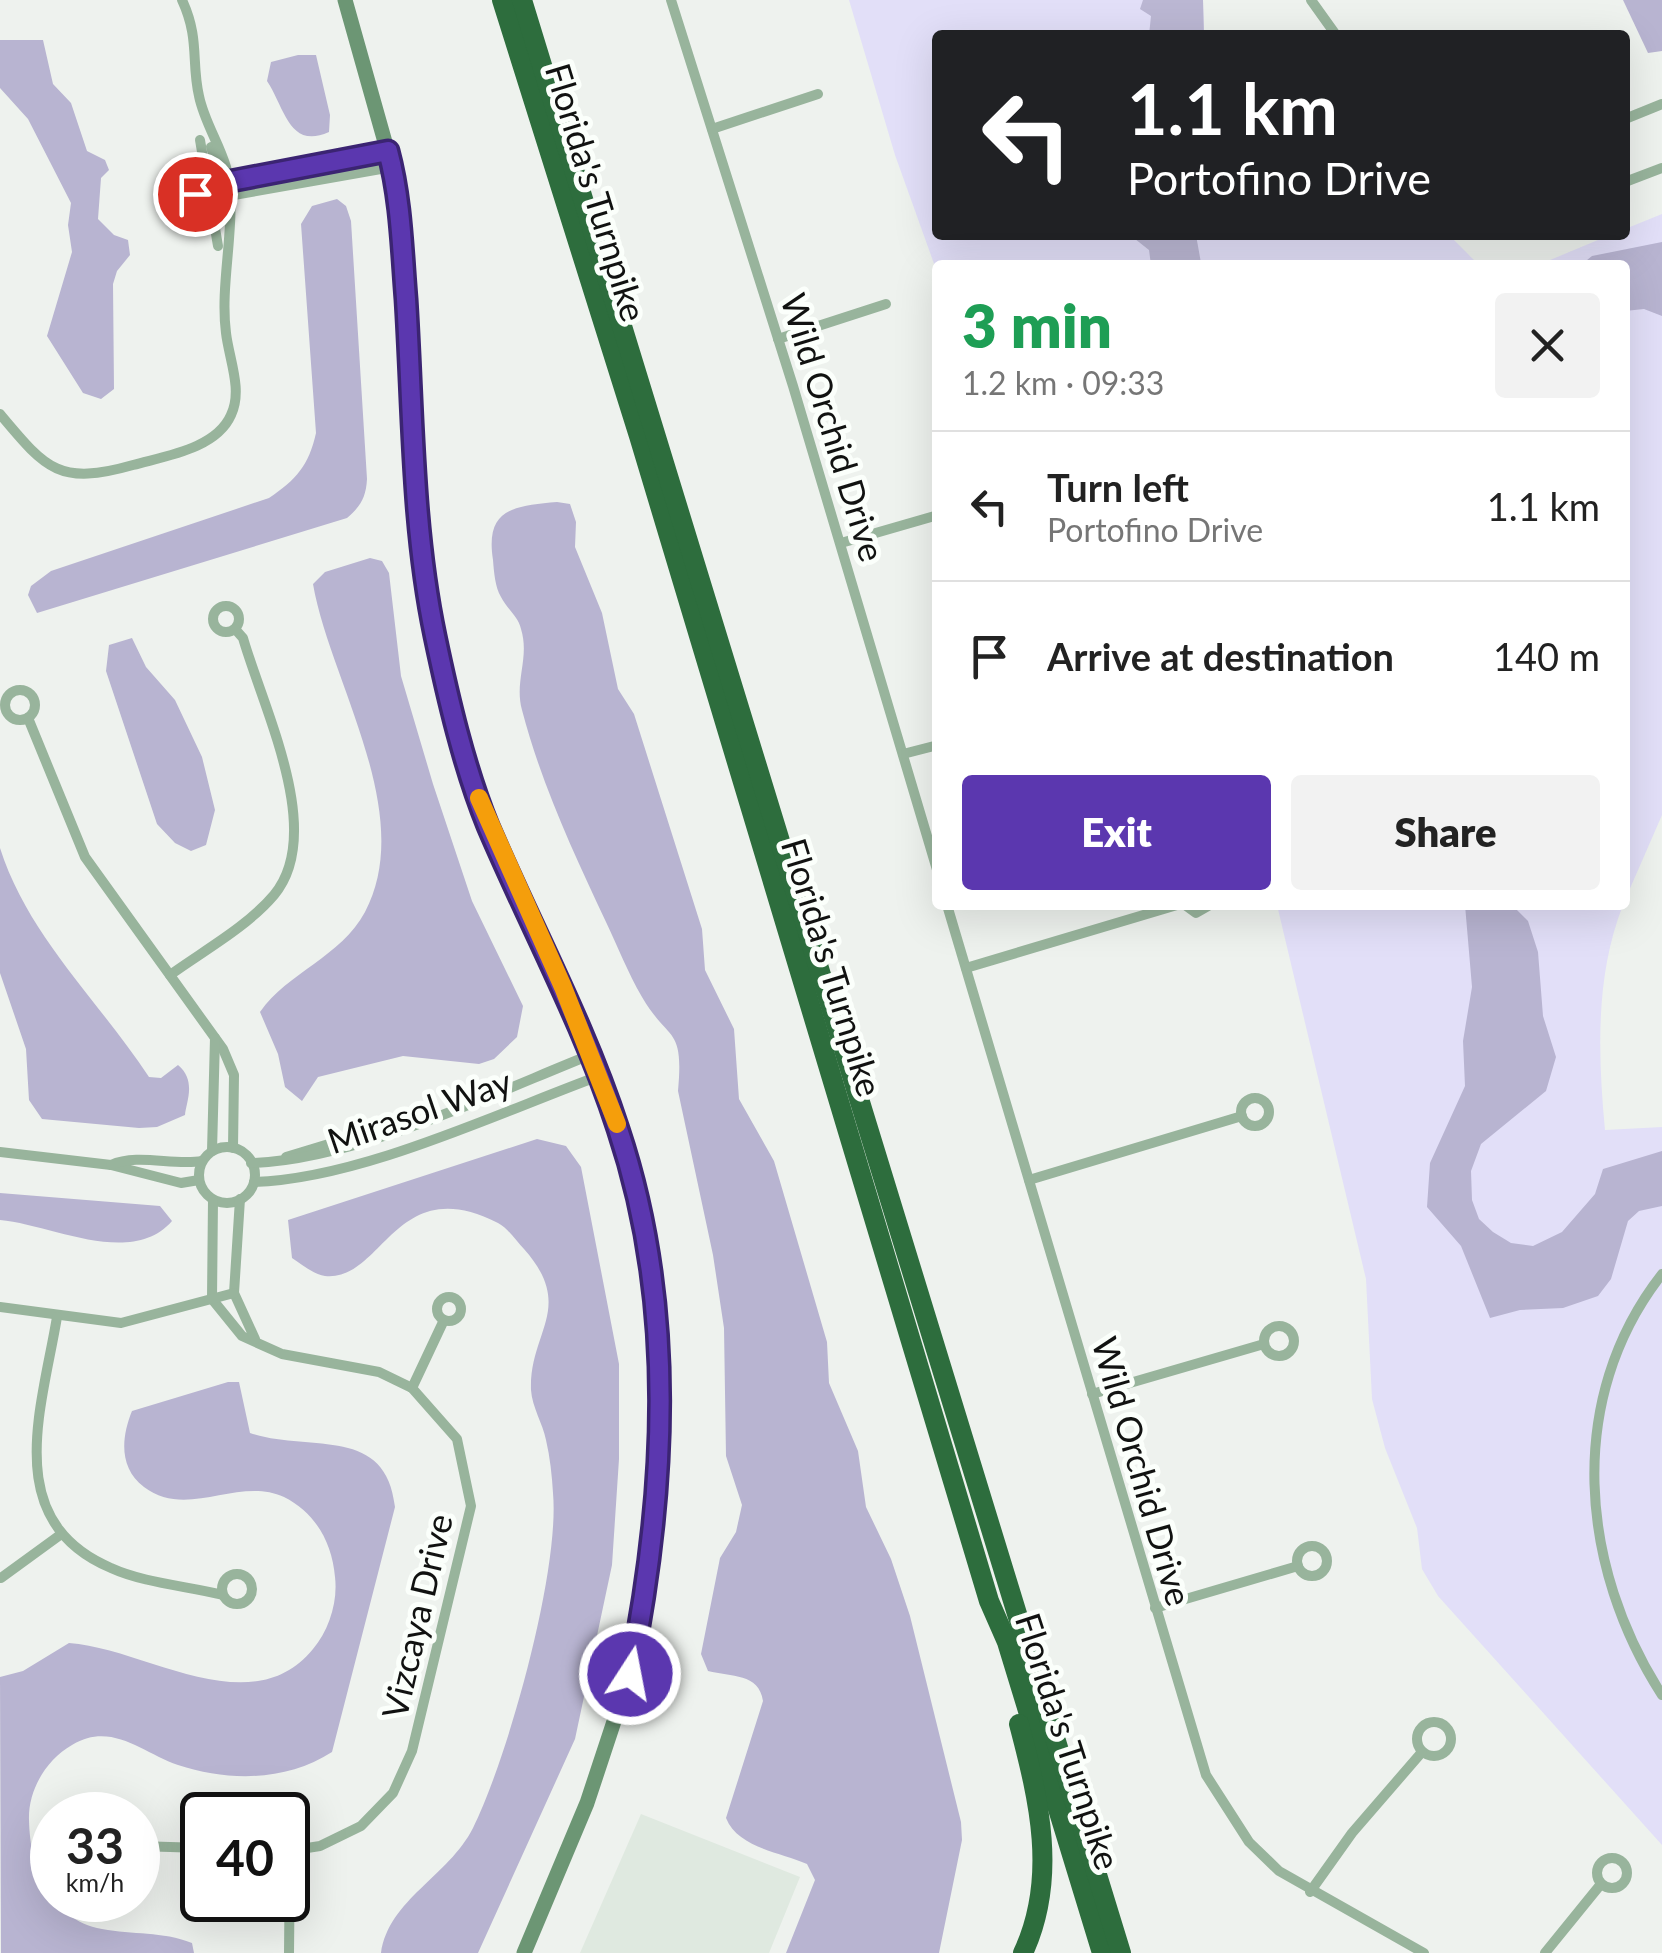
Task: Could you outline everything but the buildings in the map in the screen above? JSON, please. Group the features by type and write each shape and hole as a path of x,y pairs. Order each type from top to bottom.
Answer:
{"highway":[{"name":"Florida's Turnpike","path":"502,0 639,436 989,1601 1007,1642 1102,1953"},
{"name":"Florida's Turnpike","path":"522,0 1121,1953"},
{"path":"989,1601 1042,1823 1042,1882 1023,1953"}],"street":[{"path":"182,0 191,22 205,138 212,205 208,232 221,250"},
{"path":"345,0 390,159 420,523 434,634 486,822 590,1056 639,1200 656,1311 658,1496 647,1588 630,1674 587,1803 524,1953"},
{"name":"Wild Orchid Drive","path":"671,0 841,543 932,852"},
{"path":"1311,0 1332,30"},
{"path":"712,129 818,94"},
{"path":"1630,118 1662,104"},
{"path":"0,414 50,468 80,476 154,459 221,431 233,413 236,392 226,332 221,250 228,196 226,180 205,138"},
{"path":"208,181 390,159"},
{"path":"212,205 228,196 390,159"},
{"path":"1630,180 1662,168"},
{"path":"778,339 886,304"},
{"path":"841,543 932,517"},
{"path":"170,975 262,907 282,885 294,857 295,810 243,638 235,628"},
{"path":"28,718 85,857 215,1037 234,1075 233,1148"},
{"path":"903,754 932,746"},
{"name":"Wild Orchid Drive","path":"949,910 1206,1775 1249,1842 1310,1892 1424,1953"},
{"path":"966,968 1160,910"},
{"path":"212,1151 215,1037"},
{"name":"Mirasol Way","path":"252,1163 273,1163 322,1145 352,1143 423,1121 590,1056"},
{"name":"Mirasol Way","path":"254,1182 300,1178 374,1157 598,1076"},
{"path":"1029,1180 1242,1116"},
{"path":"111,1165 124,1159 183,1164 202,1161 212,1151 233,1148 252,1163 254,1182 240,1199 234,1293 253,1325 256,1339"},
{"path":"0,1152 111,1165 181,1183 199,1180"},
{"path":"202,1161 199,1180 214,1200 212,1300"},
{"path":"214,1200 240,1199"},
{"path":"1662,1274 1633,1318 1610,1376 1594,1450 1594,1487 1602,1564 1613,1601 1628,1638 1662,1695"},
{"path":"0,1307 120,1324 234,1293"},
{"name":"Vizcaya Drive","path":"212,1300 242,1336 256,1339 282,1354 379,1372 412,1388 457,1439 471,1506 412,1751 393,1793 361,1826 310,1848"},
{"path":"58,1318 35,1448 38,1493 60,1535 110,1568 223,1595"},
{"path":"412,1388 444,1320"},
{"path":"1092,1394 1264,1344"},
{"path":"0,1588 1,1577 60,1535"},
{"path":"1155,1608 1298,1566"},
{"path":"1310,1892 1364,1818 1422,1752"},
{"path":"1545,1953 1601,1884"},
{"path":"289,1922 289,1953"}],"shaded area":[{"path":"849,0 1203,0 1204,30 932,30 932,240 1454,240 1474,260 933,260 895,155"},
{"path":"1143,0 1203,0 1204,30 1150,30 1151,16 1140,9"},
{"path":"1623,0 1662,0 1662,51 1648,53"},
{"path":"0,40 43,40 53,84 71,103 87,151 105,160 109,170 101,178 98,219 114,235 128,240 130,255 117,271 113,284 114,389 101,399 83,393 47,336 72,252 68,225 71,203 28,119 0,88"},
{"path":"316,55 330,115 329,132 316,136 297,131 267,81 271,62"},
{"path":"337,199 346,206 351,221 367,479 359,505 347,518 37,613 28,595 31,586 51,571 269,498 300,471 316,433 301,224 312,206"},
{"path":"1662,214 1662,815 1630,889 1630,260 1550,260 1598,240 1630,240 1630,227"},
{"path":"1136,240 1197,240 1200,260 1150,260 1149,250"},
{"path":"1662,242 1662,316 1644,309 1630,310 1630,260 1587,260"},
{"path":"557,502 570,504 576,522 575,547 602,613 618,689 634,714 702,929 705,970 734,1029 739,1099 774,1161 827,1342 829,1383 858,1451 866,1507 891,1559 910,1616 961,1822 962,1840 939,1953 786,1953 815,1880 807,1864 750,1843 726,1818 763,1701 750,1681 708,1671 701,1654 720,1558 736,1532 742,1505 726,1456 724,1328 713,1255 678,1091 679,1055 672,1036 632,979 548,791 520,699 524,650 521,629 499,593 494,574 492,543 498,520 515,509"},
{"path":"370,558 382,561 389,573 401,676 472,901 523,1006 517,1037 494,1059 479,1064 403,1056 318,1077 302,1101 285,1087 278,1054 260,1012 355,928 378,874 381,833 365,748 313,584 325,572"},
{"path":"132,638 146,667 175,700 202,757 215,810 206,845 191,851 175,843 157,824 106,671 109,645"},
{"path":"0,848 12,880 46,939 149,1077 161,1078 178,1065 184,1071 189,1084 185,1115 157,1127 139,1128 42,1119 29,1100 26,1049 0,973"},
{"path":"1278,910 1621,910 1603,988 1601,1073 1605,1130 1662,1127 1662,1845 1438,1596 1422,1569 1417,1528 1385,1448 1372,1399 1366,1279"},
{"path":"1465,910 1517,910 1528,921 1538,952 1543,1016 1556,1057 1546,1091 1481,1144 1471,1171 1472,1200 1479,1219 1493,1232 1511,1243 1533,1246 1562,1232 1595,1194 1603,1169 1662,1151 1662,1206 1639,1211 1628,1221 1611,1279 1598,1296 1563,1308 1520,1310 1490,1318 1461,1246 1427,1207 1430,1163 1465,1086 1463,1041 1472,987"},
{"path":"537,1139 566,1146 581,1167 619,1364 619,1459 612,1565 575,1739 478,1953 381,1953 395,1918 449,1861 473,1828 501,1757 529,1663 553,1527 549,1453 531,1390 532,1369 549,1304 547,1288 539,1270 505,1228 463,1210 436,1210 413,1218 362,1263 345,1273 325,1276 292,1258 288,1220"},
{"path":"0,1193 160,1206 172,1221 155,1235 135,1241 89,1240 0,1220"},
{"path":"239,1382 250,1433 361,1452 377,1463 389,1481 395,1507 332,1752 296,1769 238,1776 198,1771 126,1742 100,1736 87,1738 63,1751 40,1777 34,1792 30,1792 30,1922 82,1922 102,1929 181,1939 192,1943 194,1953 1,1953 0,1677 23,1671 69,1643 196,1676 229,1682 259,1681 288,1671 313,1649 334,1606 336,1586 330,1552 305,1511 284,1497 267,1492 178,1500 144,1487 126,1462 124,1442 132,1411"},
{"path":"641,1814 800,1877 769,1953 580,1953"}],"slow traffic":[{"path":"479,798 486,822 563,987 617,1124"}],"route":[{"path":"195,194 201,182 226,182 388,151 401,229 420,523 434,634 486,822 577,1021 618,1129 639,1200 656,1311 660,1403 658,1496 647,1588 630,1674"}]}
